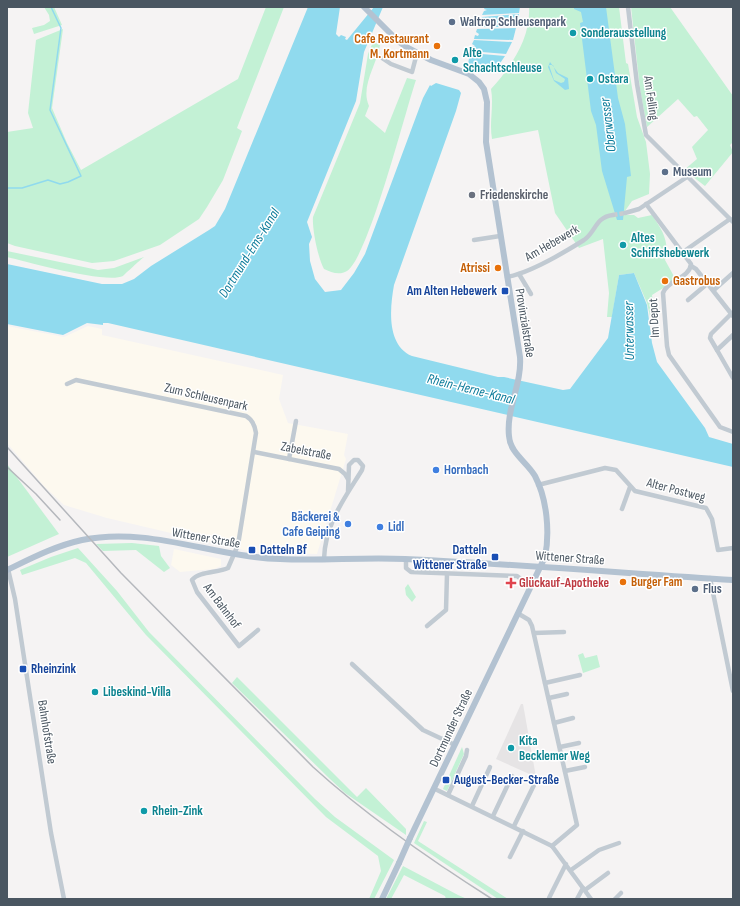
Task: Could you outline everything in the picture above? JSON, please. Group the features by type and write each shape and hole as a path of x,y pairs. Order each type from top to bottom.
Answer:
{"main road":[{"path":"365,8 398,41 417,53"},
{"name":"Provinzialstraße","path":"417,53 473,76 482,86 487,98 486,142 520,357 519,378 508,434 511,444 534,475 546,517 547,545 545,557 540,567"},
{"name":"Wittener Straße","path":"8,570 53,549 83,540 135,537 233,555 278,559 406,559 733,580"},
{"name":"Dortmunder Straße","path":"382,899 519,614 540,567"}],"street":[{"name":"Am Felling","path":"628,7 646,135 687,177"},
{"path":"382,58 391,64 412,72 417,53"},
{"path":"625,213 636,211 687,177 731,220 683,252"},
{"path":"646,204 683,252 691,266 696,269 732,315 711,334 710,338 733,378"},
{"name":"Am Hebewerk","path":"507,277 519,274 586,239 602,218 613,215"},
{"path":"474,240 500,236"},
{"name":"Im Depot","path":"691,266 686,274 664,288 662,293 668,351 673,361 720,427 726,431 733,432"},
{"path":"715,288 733,273"},
{"name":"Am Hebewerk","path":"519,274 531,294"},
{"path":"688,300 707,284"},
{"path":"717,350 733,335"},
{"name":"Zum Schleusenpark","path":"68,384 76,380 246,416 255,426 254,452 238,544 233,555"},
{"path":"289,459 296,421"},
{"name":"Zabelstraße","path":"254,452 338,469 345,474 349,481"},
{"path":"324,559 324,548 331,521 362,470 363,466 358,460 354,460 349,465 348,492"},
{"name":"Alter Postweg","path":"538,485 605,468 616,470 635,491 706,508 712,519 718,550 733,548"},
{"name":"Alter Postweg","path":"622,509 630,487"},
{"name":"Am Bahnhof","path":"233,555 228,568 219,572 194,577 194,587 239,646 258,630"},
{"path":"406,559 406,568 411,572 517,576 521,579"},
{"name":"Bahnhofstraße","path":"8,570 15,599 64,899"},
{"path":"427,626 446,610 447,574"},
{"path":"710,578 733,691"},
{"path":"519,614 529,620 534,633 576,825 552,846"},
{"path":"534,633 564,632"},
{"path":"352,664 423,730 455,745"},
{"path":"545,683 580,675"},
{"path":"548,698 567,694"},
{"path":"554,722 573,718"},
{"path":"560,747 579,743"},
{"name":"Dortmunder Straße","path":"448,795 466,756 467,750"},
{"path":"472,806 490,767"},
{"path":"565,771 585,767"},
{"path":"493,816 512,776"},
{"path":"514,826 534,785"},
{"path":"435,789 514,826 552,846 591,899"},
{"path":"510,857 523,831"},
{"path":"571,870 600,850 619,843"},
{"path":"549,898 566,864"},
{"path":"577,899 584,889 608,873"},
{"path":"615,899 622,893"}],"shaded area":[{"path":"7,326 64,337 88,326 102,329 102,335 283,375 279,399 288,423 348,434 344,455 346,459 317,554 252,552 107,518 64,505 44,486 7,443"},
{"path":"174,549 221,559 221,566 214,569 180,572 171,565"},
{"path":"521,704 523,704 536,777 496,759"}],"green space":[{"path":"44,7 54,7 62,25 34,34 32,28 44,25 50,21 49,15"},
{"path":"266,7 284,7 237,128 242,131 223,180 199,219 160,245 114,261 92,263 7,243 7,132 33,128 28,113 36,40 63,29 52,108 67,143 81,170 238,79"},
{"path":"529,7 619,7 626,63 628,64 637,117 646,142 650,174 649,194 632,201 625,211 626,215 634,215 638,218 652,215 666,241 665,260 676,280 652,295 655,315 650,316 647,303 634,273 619,275 612,317 607,317 609,293 603,239 579,248 555,213 538,130 492,139 491,89 512,62 523,41 529,19"},
{"path":"631,7 670,7 733,96 733,142 730,145 733,152 705,186 684,170 697,159 692,147 708,130 697,116 694,117 678,99 647,127 640,89"},
{"path":"373,42 380,45 366,91 369,106 365,116 385,133 407,78 416,80 386,182 366,239 356,260 347,271 335,273 324,269 322,264 314,236 313,217 360,103 368,54"},
{"path":"7,251 98,270 114,268 144,257 123,276 114,278 84,275 7,257"},
{"path":"7,464 59,534 7,557"},
{"path":"132,543 159,546 161,556 170,568 164,572 136,550 103,551 96,544"},
{"path":"78,548 117,591 149,632 315,799 335,817 394,860 374,899 369,899 381,871 378,856 326,817 146,635 86,563 75,558 22,575 20,570"},
{"path":"408,584 416,597 412,602 406,595 405,588"},
{"path":"583,653 585,658 597,655 600,667 583,673 578,655"},
{"path":"237,677 357,797 366,788 406,829 406,835 345,793 330,779 232,683"},
{"path":"462,747 464,754 447,791 443,789"},
{"path":"424,821 427,822 418,841 508,899 498,899 414,843"},
{"path":"403,866 467,899 446,899 445,896 404,875 391,899 386,899"}],"water":[{"path":"308,7 340,7 336,34 339,37 341,35 346,37 345,39 347,40 374,7 383,7 364,52 356,101 307,222 312,237 309,244 310,261 315,279 325,292 341,290 354,273 365,254 423,98 430,85 431,86 436,83 459,90 461,93 456,111 394,285 391,314 394,335 398,343 404,351 412,356 498,377 563,390 570,389 608,338 619,275 634,273 647,305 652,343 657,362 705,428 709,437 733,444 733,467 108,323 103,323 103,325 87,323 63,335 7,324 7,264 102,284 122,284 134,279 151,266 215,226 225,209"},
{"path":"485,7 520,7 519,13 482,15 484,11 487,10 484,9"},
{"name":"Oberwasser","path":"574,7 606,7 618,98 625,124 631,176 627,177 623,220 617,220 602,171 596,125 591,111 580,23 583,22 581,12 574,9"},
{"path":"519,14 517,27 478,27 479,23 482,24 483,22 480,21 482,17"},
{"path":"516,28 513,40 474,39 475,35 478,36 479,34 476,32 477,29"},
{"path":"474,40 512,42 506,54 470,51 472,47 475,46 472,44"},
{"path":"470,53 505,56 494,72 468,64"},
{"path":"550,62 552,65 549,65 554,80 561,83 564,82 565,79 556,73 554,67 558,73 568,78 569,89 565,90 554,81 548,67"}],"waterway":[{"path":"7,188 22,188 48,180 60,184 81,176 50,110 61,28 51,7"}],"tunnel":[{"path":"613,215 625,213"}],"railway":[{"path":"7,447 121,573 313,767 355,803 400,837 445,869 492,899"},
{"path":"7,467 36,494 60,520"}],"place":[{"name":"Waltrop Schleusenpark","path":"452,22"},
{"name":"Sonderausstellung","path":"573,33"},
{"name":"Cafe Restaurant M. Kortmann","path":"437,46"},
{"name":"Alte Schachtschleuse","path":"455,60"},
{"name":"Ostara","path":"590,79"},
{"name":"Museum","path":"665,172"},
{"name":"Friedenskirche","path":"472,195"},
{"name":"Altes Schiffshebewerk","path":"623,245"},
{"name":"Atrissi","path":"498,268"},
{"name":"Gastrobus","path":"665,281"},
{"name":"Am Alten Hebewerk","path":"505,291"},
{"name":"Hornbach","path":"436,470"},
{"name":"Bäckerei & Cafe Geiping","path":"348,524"},
{"name":"Lidl","path":"380,527"},
{"name":"Datteln Bf","path":"252,550"},
{"name":"Datteln Wittener Straße","path":"495,557"},
{"name":"Burger Fam","path":"623,582"},
{"name":"Glückauf-Apotheke","path":"511,583"},
{"name":"Flus","path":"695,589"},
{"name":"Rheinzink","path":"23,669"},
{"name":"Libeskind-Villa","path":"95,692"},
{"name":"Kita Becklemer Weg","path":"511,748"},
{"name":"August-Becker-Straße","path":"446,780"},
{"name":"Rhein-Zink","path":"144,811"}],"water label":[{"name":"Dortmund-Ems-Kanal","path":"249,253"},
{"name":"Unterwasser","path":"629,331"},
{"name":"Rhein-Herne-Kanal","path":"471,389"}]}
